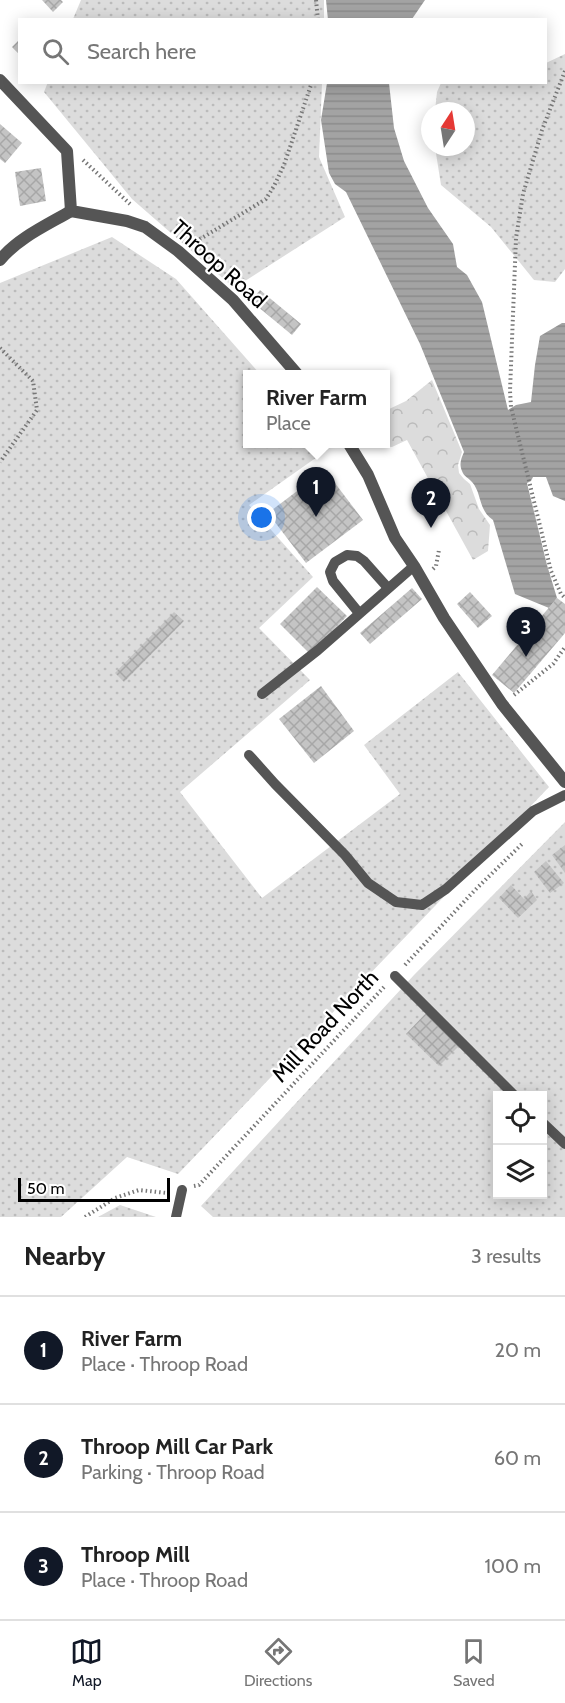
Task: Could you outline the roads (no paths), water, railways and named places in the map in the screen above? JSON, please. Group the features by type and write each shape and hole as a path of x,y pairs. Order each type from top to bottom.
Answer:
{"street":[{"path":"0,80 67,151 71,211 8,250 0,260"},
{"name":"Throop Road","path":"71,211 127,221 145,227 178,251 233,300 293,370"},
{"path":"351,448 368,475 395,538 444,618 502,704 565,782"}],"lane":[{"path":"359,613 333,581 330,572 335,562 346,555 357,556 388,588"},
{"path":"262,694 318,650 414,566"},
{"path":"249,755 345,855 368,883 396,902 422,905 446,889 533,811 565,795"},
{"path":"394,976 511,1091"},
{"path":"547,1126 565,1144"},
{"path":"176,1217 182,1190"}],"place":[{"name":"River Farm","path":"316,517"},
{"name":"Throop Mill Car Park","path":"431,528"},
{"name":"Throop Mill","path":"526,657"}]}
